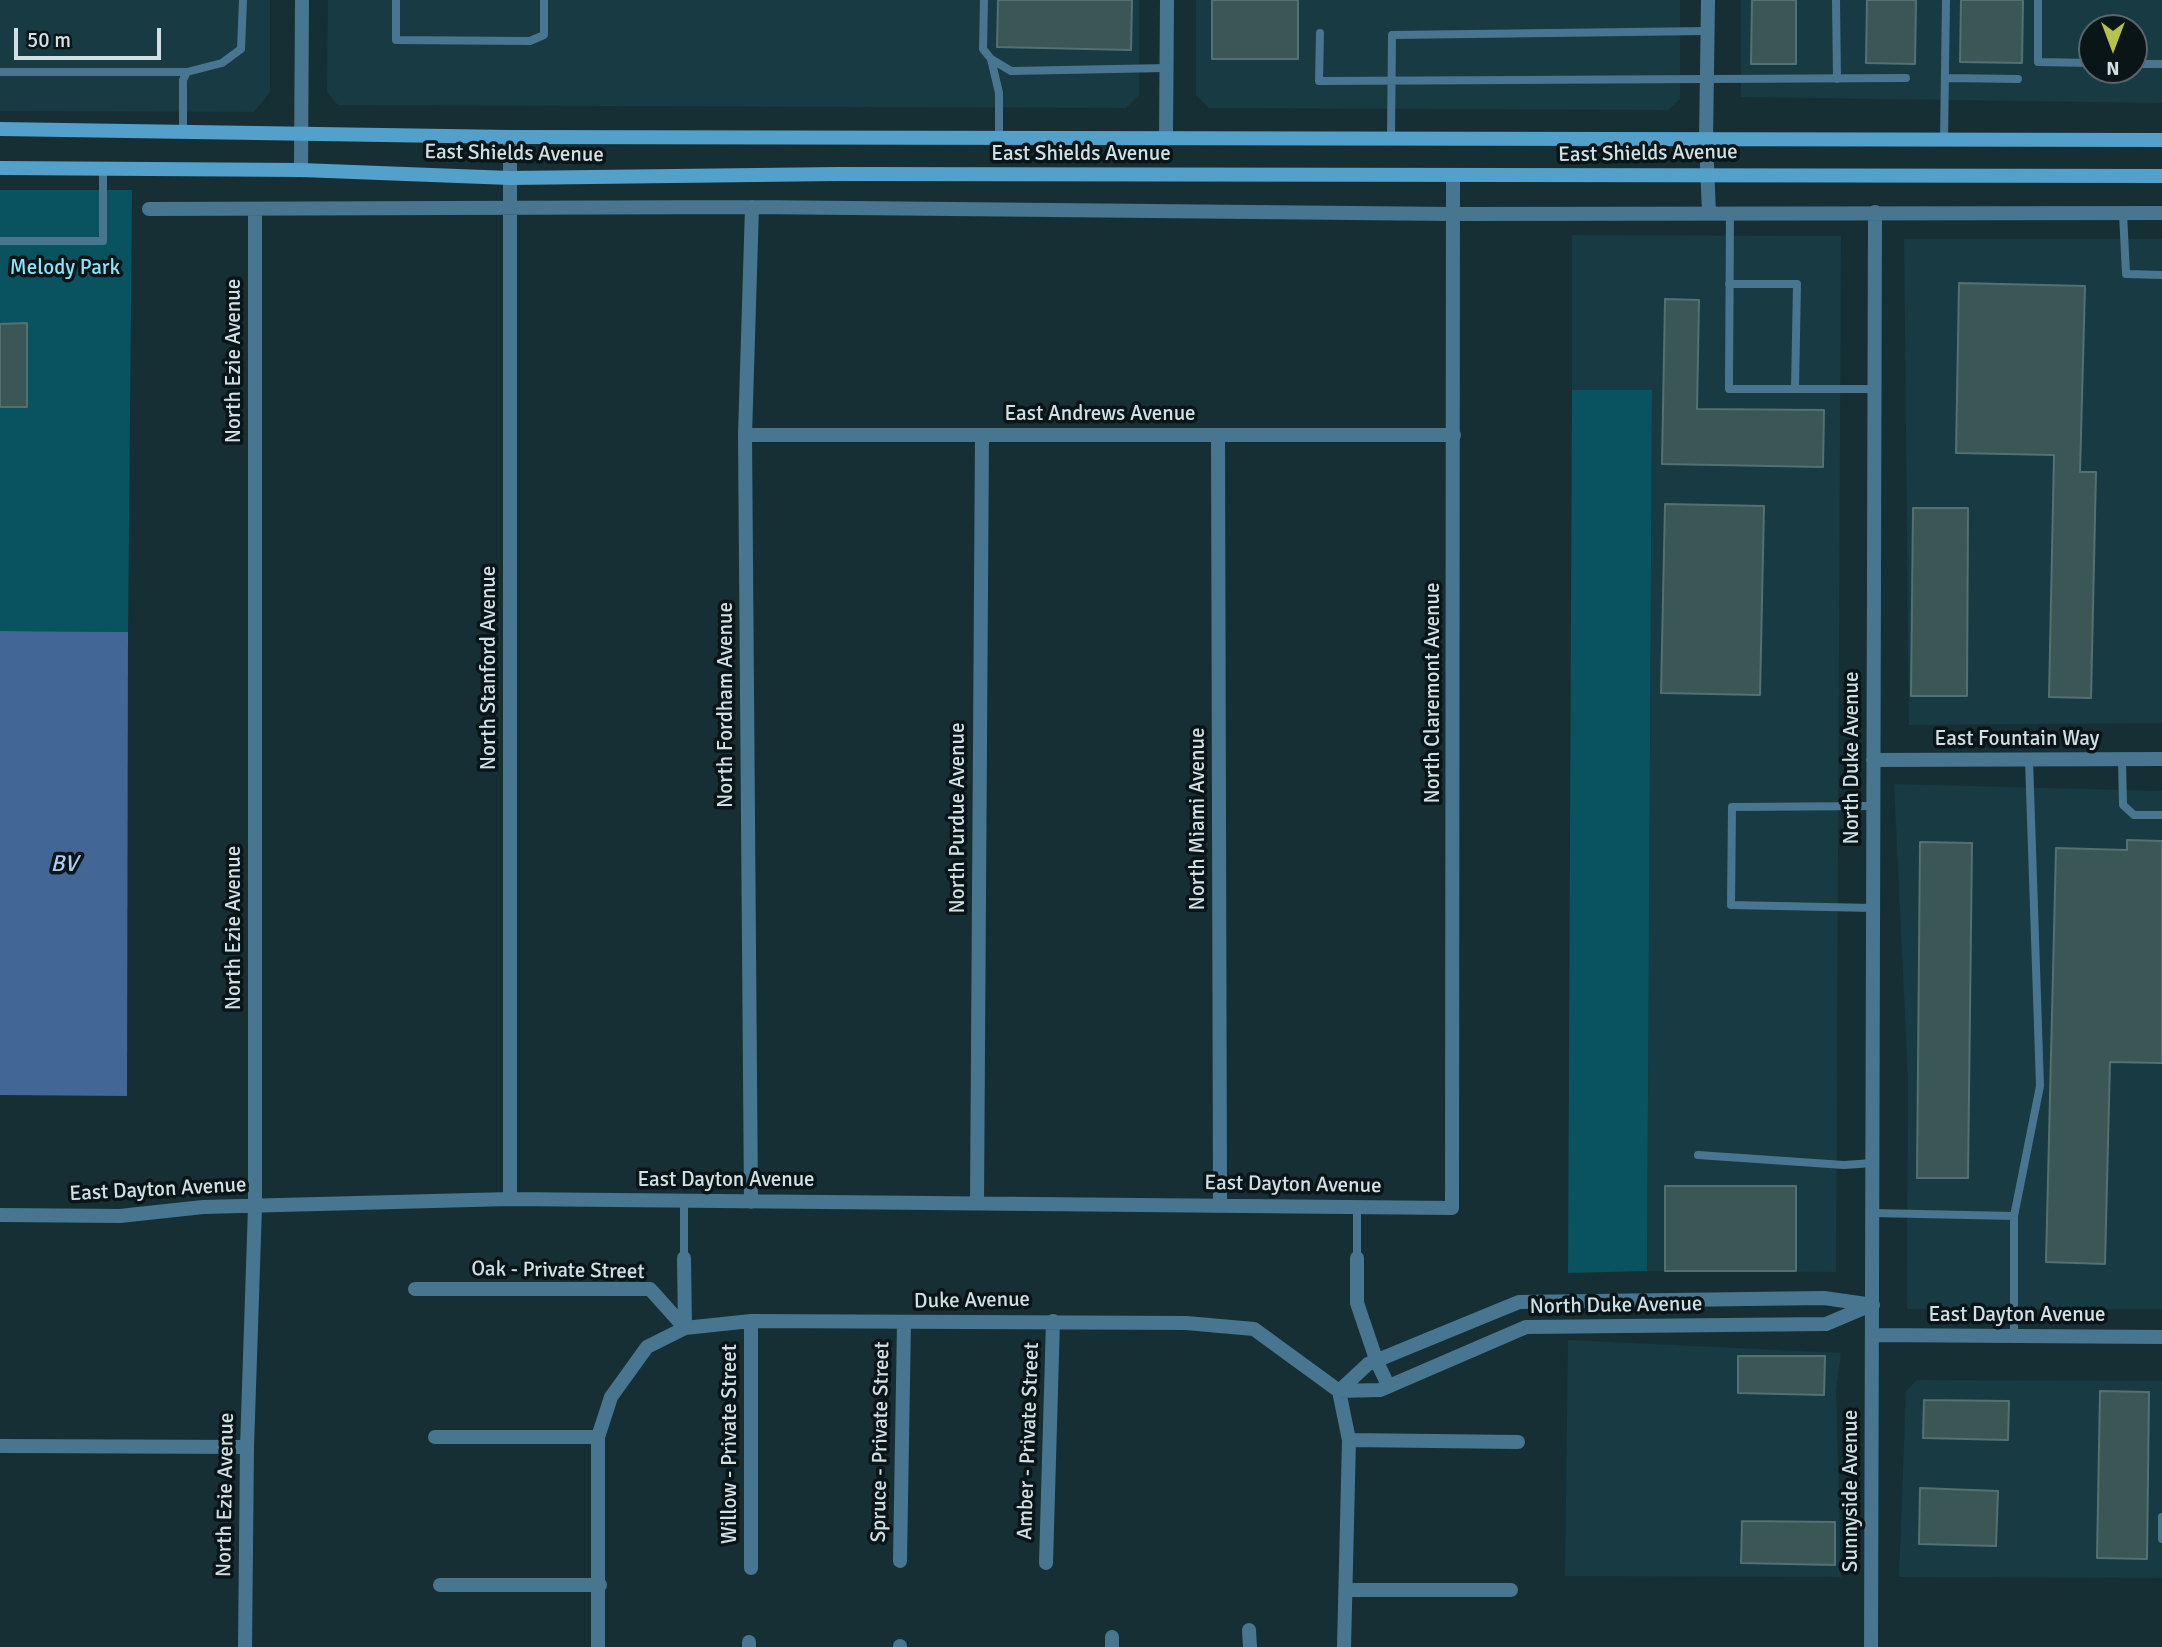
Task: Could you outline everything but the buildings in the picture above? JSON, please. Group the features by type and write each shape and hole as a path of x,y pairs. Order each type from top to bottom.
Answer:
{"main road":[{"name":"East Shields Avenue","path":"3,129 510,138 2162,140"},
{"name":"East Shields Avenue","path":"0,168 301,170 510,178 838,174 2162,176"}],"street":[{"path":"301,170 302,0"},
{"path":"1166,139 1167,0"},
{"path":"1708,0 1706,141 1709,213"},
{"name":"North Stanford Avenue","path":"510,138 510,1199"},
{"name":"North Claremont Avenue","path":"1452,177 1452,1208"},
{"path":"149,209 752,207 1452,214 2162,213"},
{"name":"North Fordham Avenue","path":"751,1202 745,435 752,207"},
{"name":"North Ezie Avenue","path":"245,1647 247,1447 255,1207 255,209"},
{"name":"North Duke Avenue","path":"1872,1335 1875,212"},
{"name":"East Andrews Avenue","path":"745,435 1454,435"},
{"name":"North Purdue Avenue","path":"976,1202 982,435"},
{"name":"North Miami Avenue","path":"1218,435 1220,1204"},
{"name":"East Fountain Way","path":"1872,760 2162,759"},
{"name":"East Dayton Avenue","path":"0,1215 120,1216 203,1207 510,1199 1452,1208"},
{"path":"684,1258 685,1328"},
{"path":"1357,1258 1357,1303 1377,1362 1388,1385"},
{"name":"Oak - Private Street","path":"415,1289 649,1289 685,1328"},
{"name":"North Duke Avenue","path":"1339,1391 1368,1364 1519,1302 1824,1298 1872,1305"},
{"name":"North Duke Avenue","path":"1339,1391 1380,1390 1526,1327 1826,1324 1872,1305"},
{"name":"Duke Avenue","path":"598,1647 598,1437 611,1397 647,1348 685,1328 751,1321 1053,1321 1186,1323 1254,1329 1339,1391"},
{"name":"Willow - Private Street","path":"751,1321 751,1567"},
{"name":"Amber - Private Street","path":"1046,1563 1053,1321"},
{"name":"Spruce - Private Street","path":"900,1561 904,1323"},
{"name":"East Dayton Avenue","path":"1872,1335 2162,1337"},
{"name":"Sunnyside Avenue","path":"1871,1647 1872,1335"},
{"path":"1339,1391 1349,1440 1344,1647"},
{"path":"435,1437 598,1437"},
{"path":"1349,1440 1518,1442"},
{"path":"0,1446 247,1447"},
{"path":"440,1586 600,1586"},
{"path":"1346,1590 1511,1590"},
{"path":"1249,1630 1250,1647"}],"lane":[{"path":"0,72 187,72 222,63 241,49 243,0"},
{"path":"396,0 396,40 530,41 544,35 544,0"},
{"path":"984,0 983,49 991,59 1011,71 1167,68"},
{"path":"1836,0 1837,79"},
{"path":"1944,140 1946,0"},
{"path":"2038,0 2038,62 2078,63"},
{"path":"1391,139 1392,35 1708,31"},
{"path":"1320,33 1319,81 1906,78"},
{"path":"991,59 999,93 999,138"},
{"path":"183,131 183,80 187,72"},
{"path":"1946,78 2018,79"},
{"path":"0,241 103,241 103,168"},
{"path":"1730,212 1729,389 1874,389"},
{"path":"2123,213 2126,274 2162,275"},
{"path":"1729,284 1797,284 1795,389"},
{"path":"2122,759 2123,805 2127,811 2134,815 2162,815"},
{"path":"2014,1336 2014,1216 2040,1086 2029,760"},
{"path":"1872,806 1731,807 1731,905 1872,908"},
{"path":"1698,1155 1844,1165 1872,1163"},
{"path":"684,1201 684,1258"},
{"path":"1357,1208 1357,1258"},
{"path":"1872,1213 2014,1216"},
{"path":"2162,1517 2162,1539"}],"shaded area":[{"path":"0,0 270,0 270,92 254,112 0,111"},
{"path":"328,0 1139,0 1139,95 1126,108 338,105 327,92"},
{"path":"1196,0 1680,0 1680,99 1668,110 1209,108 1196,95"},
{"path":"1741,0 2162,0 2162,103 1741,97"},
{"path":"1572,235 1841,236 1836,1272 1647,1271 1652,390 1572,390"},
{"path":"1904,239 2162,239 2162,723 1909,725"},
{"path":"1894,784 2162,791 2162,1309 1907,1309 1908,1080"},
{"path":"1568,1340 1841,1353 1836,1390 1841,1577 1565,1576"},
{"path":"1917,1380 2162,1381 2162,1578 1899,1577 1906,1391"}],"green space":[{"name":"Melody Park","path":"0,190 132,190 128,632 0,631"},
{"path":"1572,390 1652,390 1647,1271 1568,1273"}],"water":[{"name":"BV","path":"0,631 128,632 127,1096 0,1095"}]}
